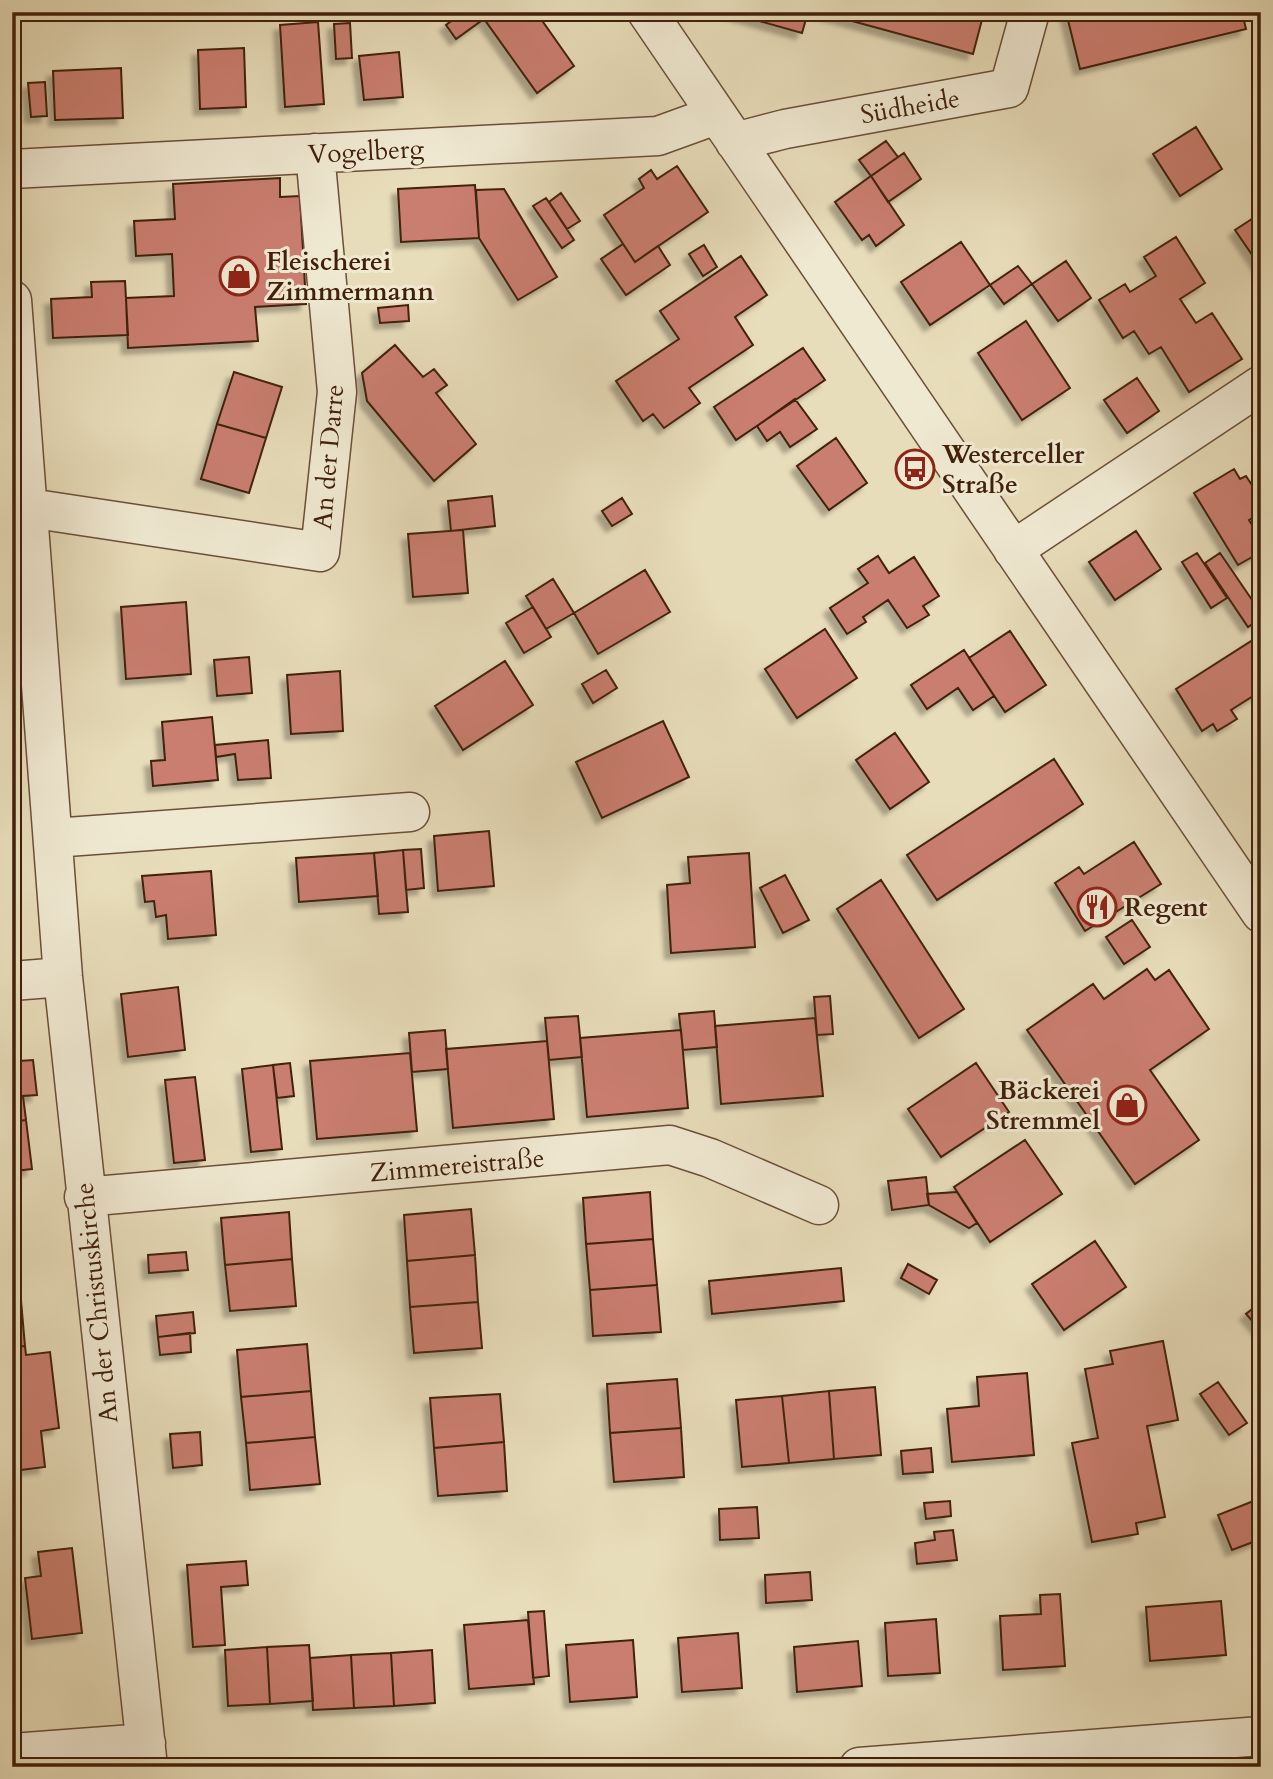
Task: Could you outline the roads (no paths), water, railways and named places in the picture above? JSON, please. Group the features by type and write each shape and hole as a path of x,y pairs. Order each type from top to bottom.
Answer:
{"street":[{"path":"647,12 1261,914"},
{"name":"Südheide","path":"726,129 785,129 1009,88 1030,12"},
{"name":"Vogelberg","path":"12,169 658,135 726,129"},
{"name":"An der Darre","path":"29,508 320,552 337,392 315,153"},
{"name":"An der Christuskirche","path":"12,300 63,977 84,1197 147,1755"},
{"path":"1013,550 1261,385"},
{"path":"53,838 410,811"},
{"path":"12,981 63,977"},
{"name":"Zimmereistraße","path":"84,1197 670,1145 710,1158 819,1205"},
{"path":"859,1767 974,1763 1261,1736"},
{"path":"12,1754 147,1755"}],"place":[{"name":"Fleischerei Zimmermann","path":"239,276"},
{"name":"Westerceller Straße","path":"915,469"},
{"name":"Regent","path":"1097,907"},
{"name":"Bäckerei Stremmel","path":"1127,1105"}]}
